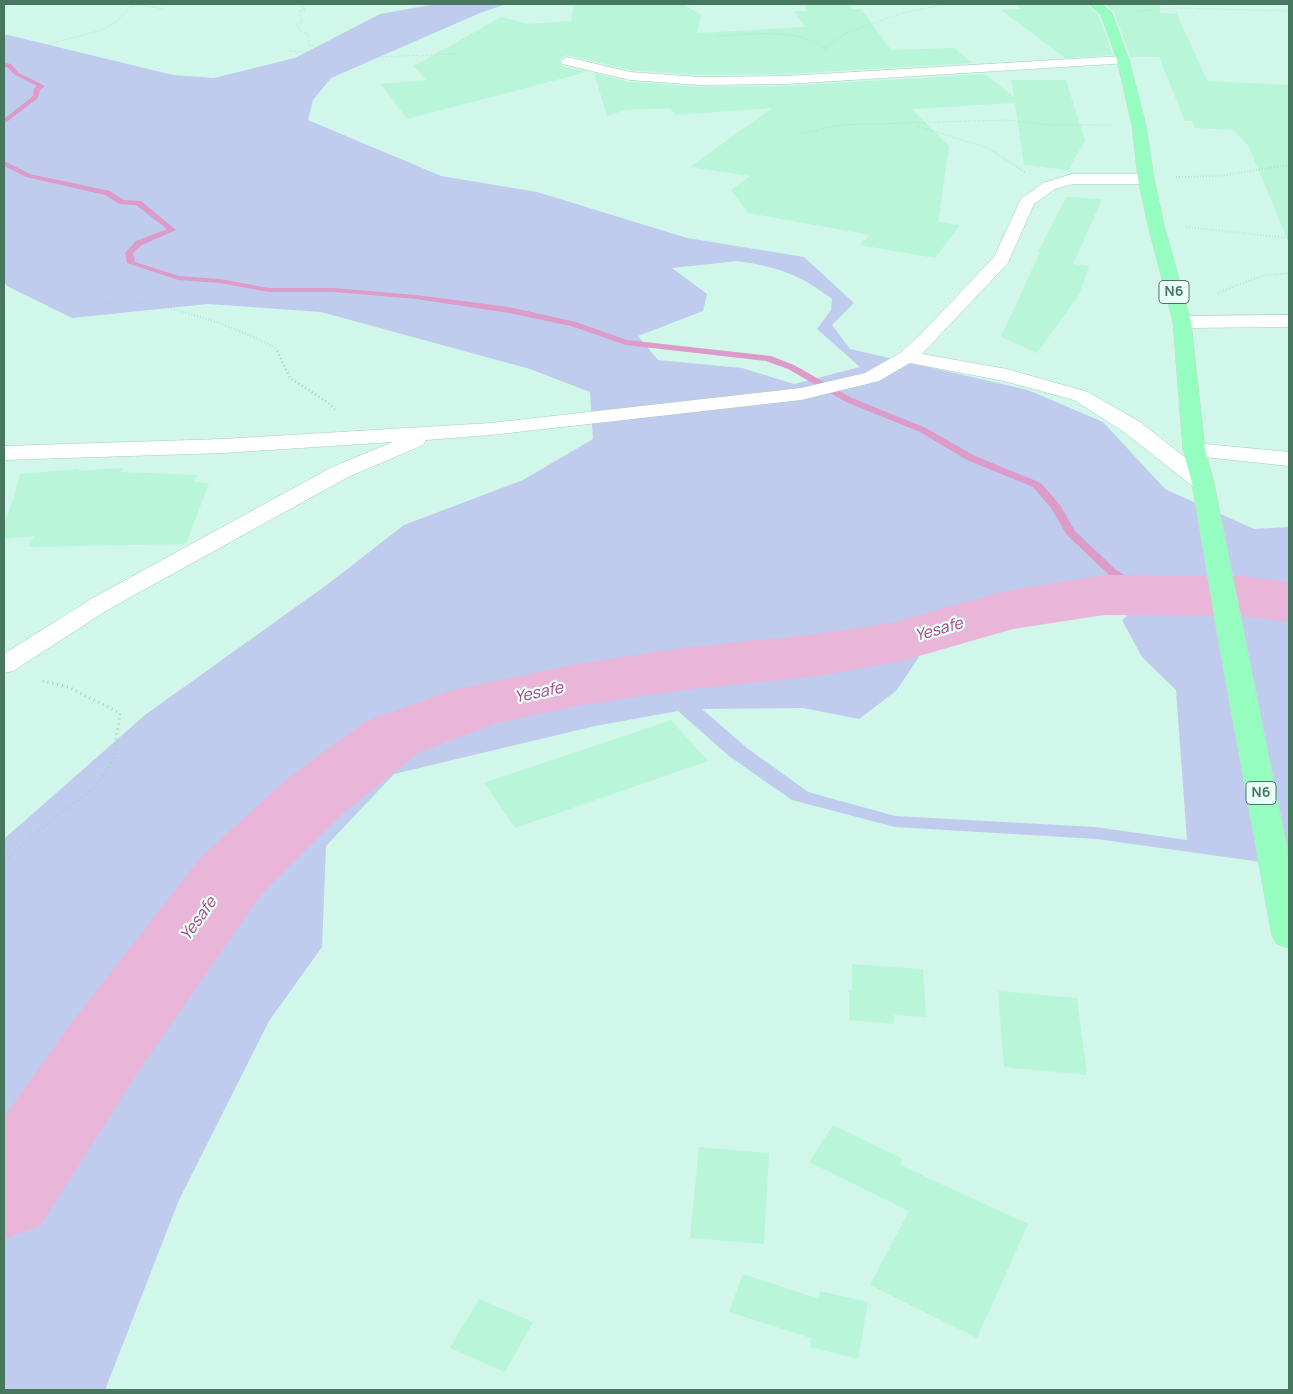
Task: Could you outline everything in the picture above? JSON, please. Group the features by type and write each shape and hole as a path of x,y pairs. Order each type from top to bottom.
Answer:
{"highway":[{"name":"N6","path":"1101,9 1123,60 1139,125 1146,179 1156,225 1188,322 1194,450 1203,483 1233,650 1289,936"}],"street":[{"path":"567,61 630,76 671,80 786,80 1123,60"},
{"path":"4,453 223,446 501,428 801,394 872,377 907,357 928,338 1002,258 1027,202 1049,186 1072,179 1146,179"},
{"path":"1188,322 1289,321"},
{"path":"907,357 1008,375 1081,396 1132,427 1203,483"},
{"path":"4,664 100,604 340,472 432,432"},
{"path":"1194,450 1289,459"}],"path":[{"path":"135,4 164,9"},
{"path":"4,58 58,41 102,30 116,22 130,7 146,4"},
{"path":"301,4 306,10 299,10 302,22 297,24 300,31 307,33 309,38 308,45 335,54 349,58 457,54"},
{"path":"824,48 847,33 902,13 948,4"},
{"path":"1101,9 1178,8 1289,11"},
{"path":"290,51 335,54 378,24 388,10"},
{"path":"715,36 782,33 797,36 824,48 848,77"},
{"path":"799,134 841,125 912,125 1007,120 1048,125 1139,125"},
{"path":"912,125 988,148 1049,186"},
{"path":"1146,179 1219,176 1289,164"},
{"path":"1156,225 1289,238"},
{"path":"4,234 20,242 59,268 77,293 91,300 145,304 191,313 243,331 276,348 290,378 327,402 358,437"},
{"path":"1188,322 1199,301 1260,276 1289,272"},
{"path":"4,860 60,813 93,789 113,760 120,713 68,687 31,678"}],"shaded area":[{"path":"4,4 1289,4 1289,1390 4,1390"},
{"path":"436,4 506,4 480,13 331,78 313,100 308,120 441,176 537,192 687,238 804,257 854,303 832,325 850,349 1028,390 1103,422 1165,489 1254,529 1289,527 1289,866 1097,839 895,827 792,800 729,756 678,711 595,726 394,774 326,846 322,947 269,1021 179,1200 105,1390 4,1390 4,839 145,715 328,584 404,525 523,480 593,439 590,392 530,369 321,312 208,304 72,318 7,286 4,282 4,34 173,75 214,78 295,58 380,14","holes":["737,261 788,273 809,283 832,299 831,310 817,329 860,367 794,384 742,368 658,360 638,336 703,311 707,294 672,268","1104,595 1151,595 1122,620 1142,657 1176,690 1187,840 1095,827 895,816 808,792 747,748 702,709 803,708 859,719 896,691 919,657 899,641 1005,611"]}],"building":[{"path":"804,4 849,4 852,9 861,9 891,50 954,48 972,63 786,74 700,75 630,70 567,55 559,60 562,66 587,72 407,119 381,84 426,80 414,66 501,17 528,24 571,21 574,5 685,5 701,15 697,33 805,27 794,11 808,11"},
{"path":"1015,4 1087,4 1099,16 1113,55 1065,58 1001,10 1022,9"},
{"path":"1105,4 1160,4 1160,13 1177,14 1207,81 1289,85 1289,243 1248,145 1234,130 1195,128 1192,121 1185,121 1159,57 1130,57 1114,12"},
{"path":"594,73 630,82 700,87 786,86 985,74 1014,97 1011,80 1066,80 1085,141 1068,170 1024,165 1015,103 912,109 949,146 938,222 960,225 935,258 859,245 870,235 748,213 731,190 750,176 690,167 772,108 676,115 670,108 626,110 607,116"},
{"path":"1066,197 1102,199 1073,264 1089,266 1079,295 1037,353 1001,337 1040,252 1038,252"},
{"path":"122,468 120,472 198,475 193,482 209,483 186,544 28,547 34,536 4,539 4,523 20,474 79,469 79,471"},
{"path":"671,720 708,761 515,828 484,783"},
{"path":"852,964 923,969 926,1017 894,1015 894,1024 849,1020 849,990 852,991"},
{"path":"998,991 1077,998 1087,1075 1004,1067"},
{"path":"833,1125 903,1159 900,1165 1028,1224 977,1338 870,1285 909,1211 809,1162"},
{"path":"699,1147 769,1153 764,1244 690,1238"},
{"path":"743,1274 819,1299 820,1291 868,1302 858,1359 810,1347 811,1338 729,1312"},
{"path":"479,1299 533,1322 505,1372 450,1348"}],"waterway":[{"path":"4,65 9,65 17,74 42,86 37,89 36,97 4,122"},
{"path":"4,163 28,176 107,193 122,202 138,203 172,230 139,243 129,253 131,263 178,278 220,281 269,290 334,290 416,297 509,310 573,324 626,342 768,358 791,367 849,400 923,430 971,458 1037,485 1056,507 1071,533 1112,572 1152,595"},
{"name":"Yesafe","path":"4,1196 105,1047 230,877 314,797 392,737 478,705 576,685 683,669 818,655 898,642 1005,611 1104,595 1240,596 1289,602"}]}
